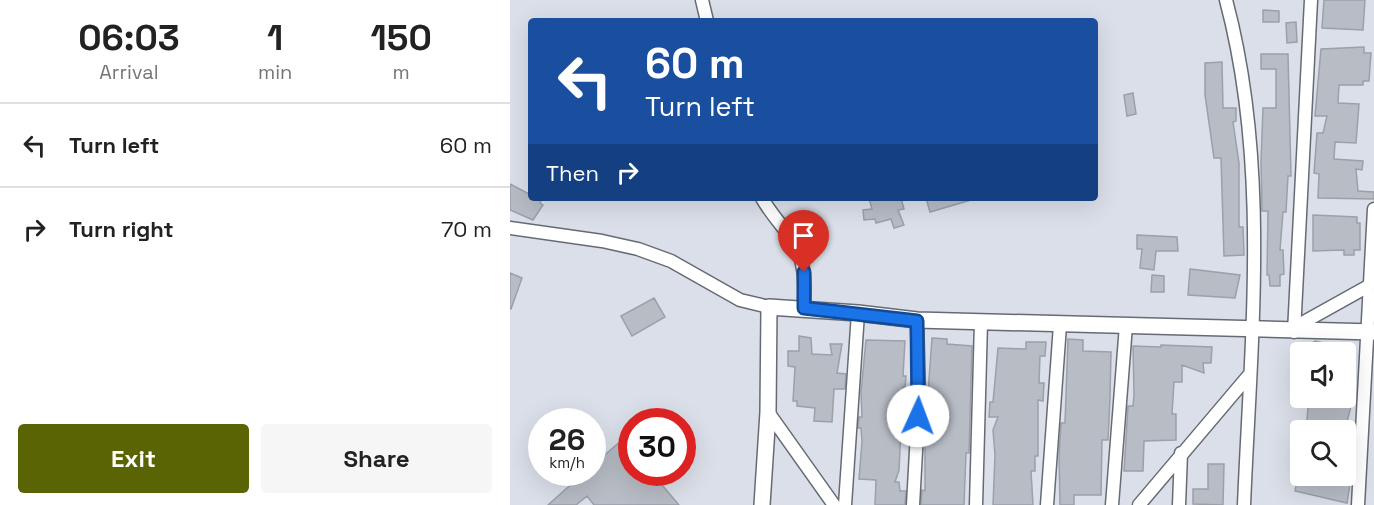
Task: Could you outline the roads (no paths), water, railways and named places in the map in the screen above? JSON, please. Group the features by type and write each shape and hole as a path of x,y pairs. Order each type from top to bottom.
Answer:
{"street":[{"path":"702,0 706,18"},
{"path":"1226,0 1238,43 1250,128 1255,254 1254,330 1244,505"},
{"path":"1294,329 1311,0"},
{"path":"764,201 794,241 801,258 805,289 804,308"},
{"path":"1358,505 1371,332 1374,209"},
{"path":"510,228 602,241 638,249 671,261 740,300 770,307 858,313 917,321 1371,332"},
{"path":"1294,329 1372,284"},
{"path":"762,505 768,412 770,307"},
{"path":"845,505 858,313"},
{"path":"912,505 919,397 917,321"},
{"path":"976,505 981,322"},
{"path":"1047,505 1060,325"},
{"path":"1112,505 1125,325"},
{"path":"1139,505 1250,374"},
{"path":"768,412 834,505"},
{"path":"1179,505 1181,453"}]}
